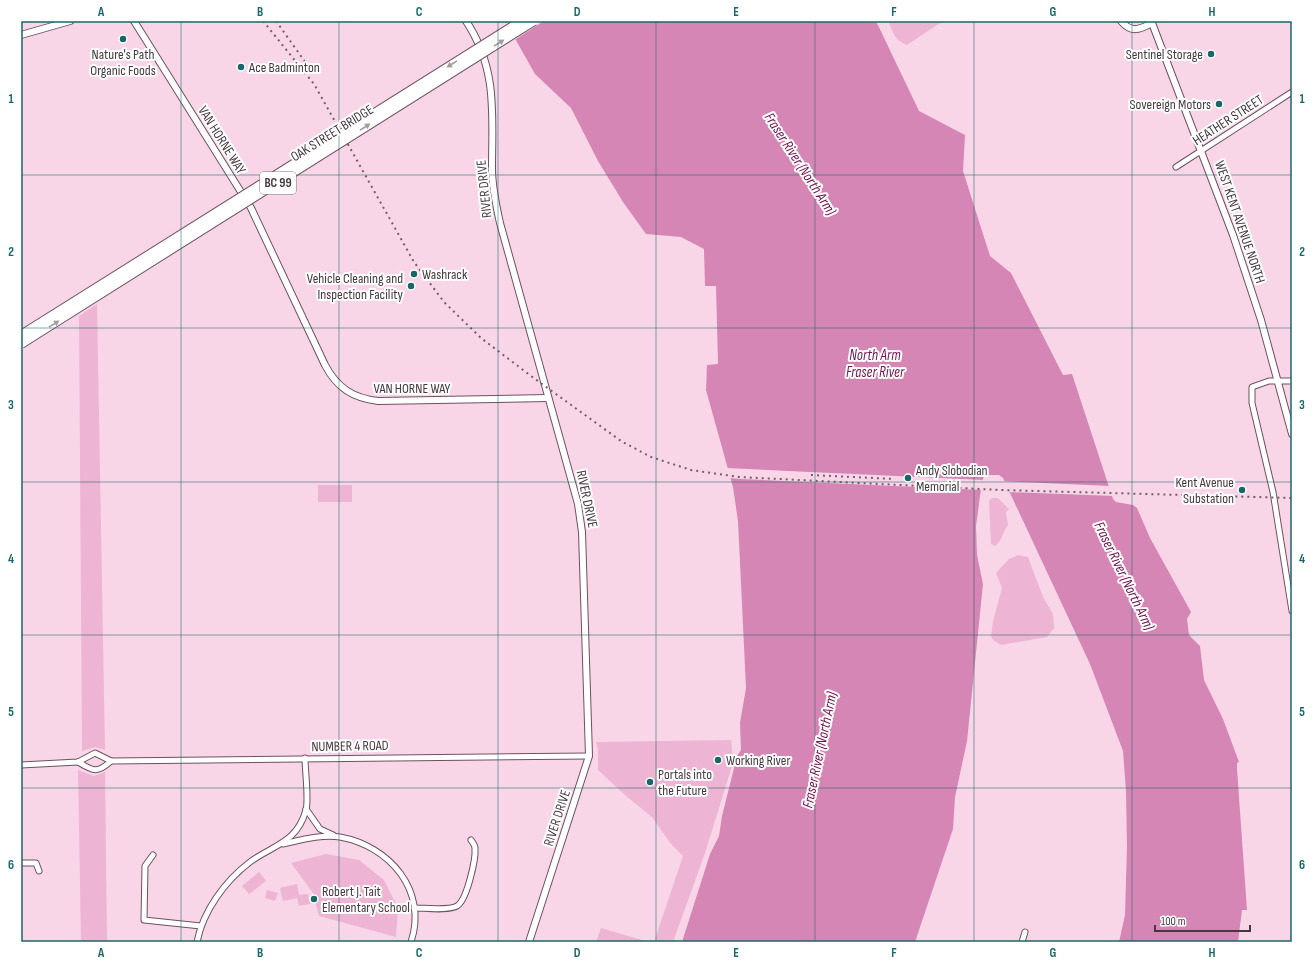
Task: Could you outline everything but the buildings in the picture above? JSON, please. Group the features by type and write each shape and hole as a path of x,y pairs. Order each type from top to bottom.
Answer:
{"highway":[{"name":"OAK STREET BRIDGE","path":"21,335 521,21"},
{"name":"OAK STREET BRIDGE","path":"21,344 534,21"}],"street":[{"path":"21,35 70,21"},
{"name":"VAN HORNE WAY","path":"134,21 251,208 325,366 333,379 341,387 355,397 378,401 548,398"},
{"name":"RIVER DRIVE","path":"466,21 485,63 490,82 493,102 492,169 496,207 581,518 589,756 529,942"},
{"path":"1121,21 1127,28 1132,30 1137,30 1153,22"},
{"name":"WEST KENT AVENUE NORTH","path":"1153,22 1233,235 1261,320 1292,434"},
{"name":"HEATHER STREET","path":"1176,167 1202,152 1292,92"},
{"path":"1292,381 1256,384 1252,387 1251,392 1252,403 1273,492 1292,610"},
{"name":"NUMBER 4 ROAD","path":"21,765 78,762 95,753 111,761 589,756"},
{"path":"197,942 201,926 209,910 229,881 250,862 282,844 294,833 306,809 305,758"},
{"name":"NUMBER 4 ROAD","path":"78,762 91,770 99,770 111,761"},
{"path":"306,809 320,829 340,837 366,844 381,853 392,863 408,886 414,908 415,920 410,942"},
{"path":"282,844 324,836 340,837"},
{"path":"414,908 451,908 458,906 466,893 475,856 475,846 471,840"},
{"path":"153,855 145,866 144,920 201,926"},
{"path":"21,863 36,863 39,871"},
{"path":"1022,942 1025,932"}],"shaded area":[{"path":"888,21 943,21 907,45 896,38"},
{"path":"97,304 105,750 95,747 82,751 79,316"},
{"path":"318,485 352,485 352,502 318,502"},
{"path":"992,498 998,498 1009,509 1006,512 1008,525 1000,541 995,546 991,544 989,501"},
{"path":"1018,555 1028,557 1043,597 1053,614 1054,628 1047,637 1001,645 993,640 991,636 993,621 1002,588 996,573 1009,559"},
{"path":"731,740 733,763 705,853 673,942 654,942 683,856 671,844 652,817 626,796 598,770 598,749 596,742"},
{"path":"78,770 94,776 105,772 107,942 81,942"},
{"path":"326,854 359,860 384,880 398,908 396,937 319,916 313,893 291,863"},
{"path":"259,872 266,881 249,894 242,886"},
{"path":"297,884 299,895 308,894 310,904 299,906 297,898 283,901 280,888"},
{"path":"267,890 278,893 275,901 265,898"},
{"path":"601,928 649,942 596,942"}],"water":[{"name":"North Arm Fraser River","path":"505,21 876,21 919,111 965,135 963,171 990,256 1011,273 1063,375 1072,374 1113,499 1116,502 1133,505 1137,508 1150,538 1191,612 1187,619 1189,635 1200,646 1204,680 1223,719 1239,762 1237,763 1237,769 1247,910 1242,910 1238,942 1119,942 1125,915 1127,846 1126,791 1123,751 1090,664 1003,478 999,475 985,475 982,481 976,526 977,555 983,584 967,741 955,797 953,829 915,942 682,942 710,854 719,836 722,816 737,756 741,750 740,723 746,688 738,521 733,487 706,390 707,365 718,364 716,286 705,286 704,249 681,237 646,234 623,202 598,161 571,108 535,74"}],"pier":[{"path":"510,21 544,21 513,41 504,24"},
{"path":"726,468 984,480 983,490 741,479 729,478"},
{"path":"1002,481 1110,486 1114,496 1007,492"}],"railway":[{"path":"263,21 314,84 414,262 444,302 481,338 531,376 621,441 651,457 691,470 739,477 1001,490 1292,498"},
{"path":"276,21 313,73"},
{"path":"811,475 895,479"}],"place":[{"name":"Nature's Path Organic Foods","path":"123,39"},
{"name":"Sentinel Storage","path":"1211,54"},
{"name":"Ace Badminton","path":"241,67"},
{"name":"Sovereign Motors","path":"1219,104"},
{"name":"Washrack","path":"414,274"},
{"name":"Vehicle Cleaning and Inspection Facility","path":"411,286"},
{"name":"Andy Slobodian Memorial","path":"908,478"},
{"name":"Kent Avenue Substation","path":"1242,490"},
{"name":"Working River","path":"718,760"},
{"name":"Portals into the Future","path":"650,782"},
{"name":"Robert J. Tait Elementary School","path":"314,899"}],"water label":[{"name":"Fraser River (North Arm)","path":"800,164"},
{"name":"Fraser River (North Arm)","path":"1124,576"},
{"name":"Fraser River (North Arm)","path":"820,750"}]}
